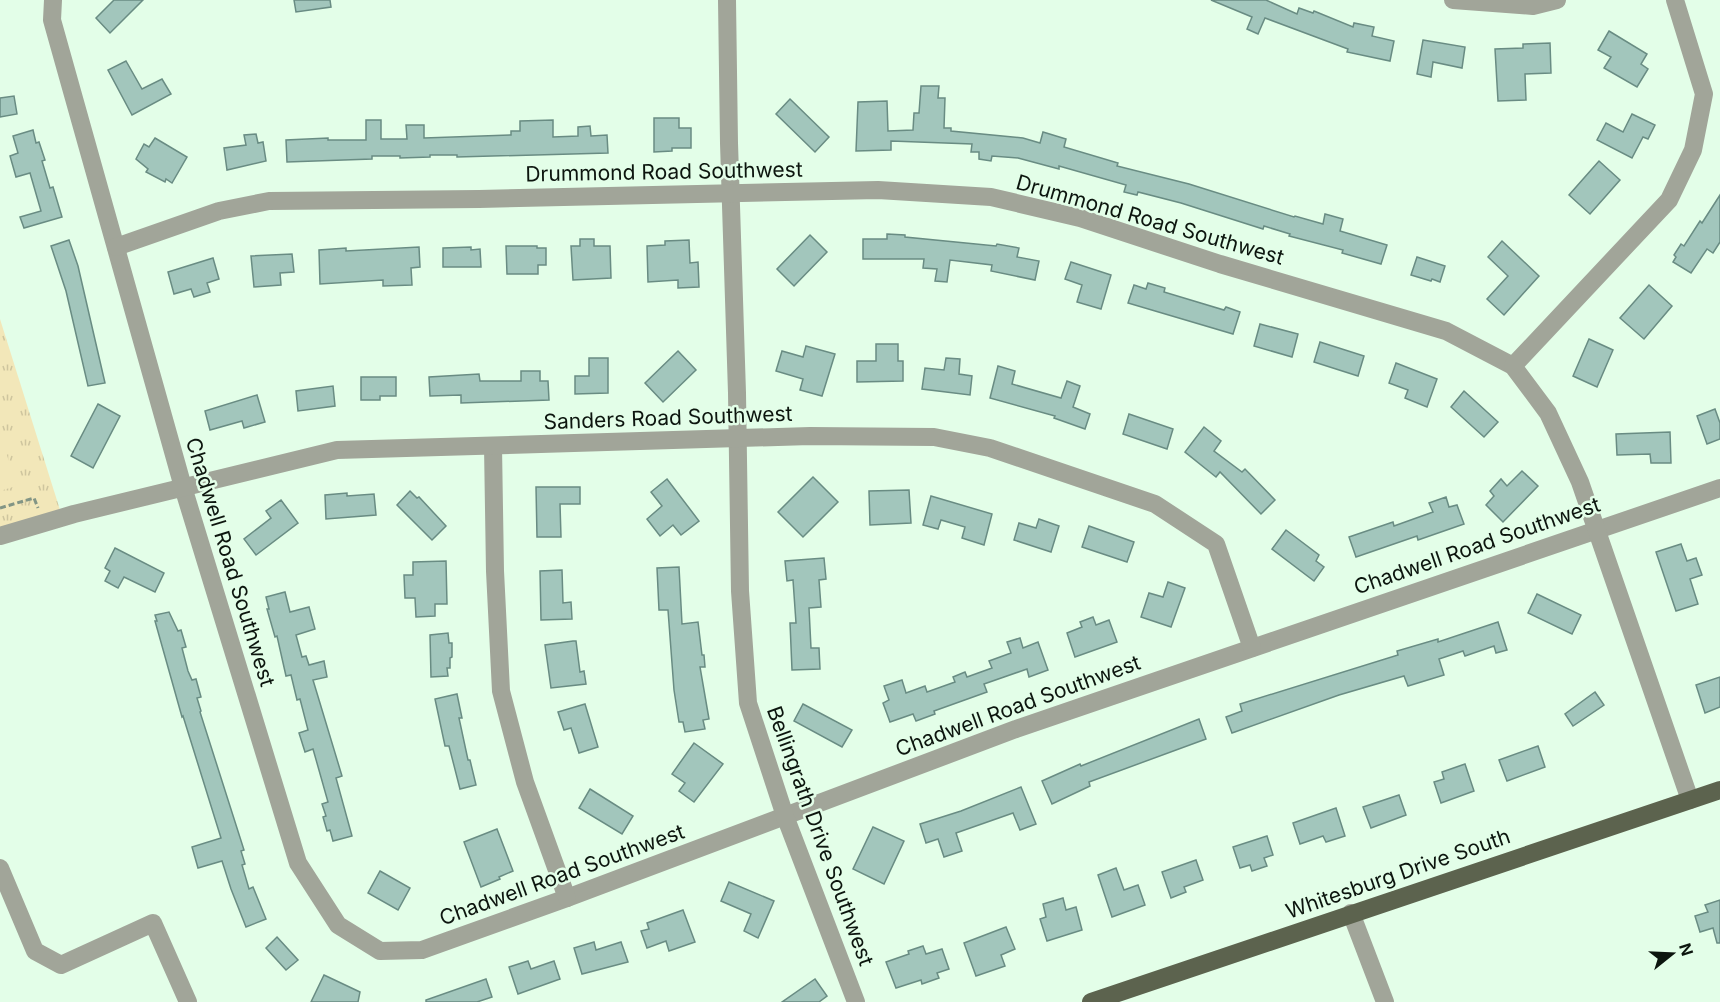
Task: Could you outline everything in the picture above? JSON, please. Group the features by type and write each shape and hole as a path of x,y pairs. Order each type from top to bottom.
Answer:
{"main road":[{"name":"Whitesburg Drive South","path":"1091,1002 1720,790"}],"street":[{"name":"Chadwell Road Southwest","path":"53,0 52,20 183,487 298,863 338,925 380,951 422,950 567,898 1016,729 1720,488"},
{"name":"Bellingrath Drive Southwest","path":"727,0 740,591 748,703 785,816 856,1002"},
{"path":"1453,0 1533,6 1557,0"},
{"path":"1513,366 1669,200 1693,150 1704,94 1675,0"},
{"name":"Drummond Road Southwest","path":"116,247 219,211 269,201 878,190 991,197 1080,218 1220,264 1446,331 1513,366 1548,413 1580,482 1690,800"},
{"name":"Sanders Road Southwest","path":"0,536 74,514 337,450 406,446 493,446 810,436 934,437 990,448 1155,504 1216,544 1252,648"},
{"path":"493,446 495,571 501,690 525,782 567,898"},
{"path":"0,868 35,951 61,965 153,923 188,1002"},
{"path":"1352,913 1385,1002"}],"path":[{"path":"0,508 34,498 39,513"}],"green space":[{"path":"0,319 60,510 0,528"},
{"path":"0,431 16,486 0,491"}],"building":[{"path":"114,0 143,0 110,33 96,18"},
{"path":"294,0 330,0 331,7 296,12"},
{"path":"1211,0 1266,0 1297,14 1299,8 1313,13 1314,11 1353,27 1354,23 1374,27 1372,36 1394,41 1390,61 1347,52 1348,49 1265,18 1258,34 1247,29 1252,17"},
{"path":"1609,31 1647,54 1641,64 1648,69 1637,87 1604,68 1611,57 1598,50"},
{"path":"1423,40 1465,47 1462,68 1433,62 1431,77 1417,74"},
{"path":"1550,43 1551,73 1525,74 1526,100 1498,101 1495,49 1523,48 1523,44"},
{"path":"126,61 142,89 162,79 171,94 132,115 108,70"},
{"path":"921,86 939,86 938,98 945,98 944,128 951,128 951,131 1023,138 1040,143 1043,132 1066,139 1064,147 1118,163 1117,166 1189,184 1323,224 1325,214 1343,219 1340,231 1387,245 1381,264 1264,226 1263,229 1138,192 1137,195 1124,192 1126,185 1059,166 1059,169 1018,158 992,156 991,161 979,159 979,152 971,152 972,144 891,141 891,150 856,151 858,102 887,101 888,131 913,130 914,113 919,113"},
{"path":"14,96 17,114 0,117 0,98"},
{"path":"790,99 829,137 815,152 776,114"},
{"path":"1632,114 1655,125 1648,139 1643,137 1632,158 1597,140 1606,123 1623,132"},
{"path":"654,118 679,118 679,128 691,128 691,148 672,148 672,151 654,152"},
{"path":"366,120 381,120 381,139 407,139 406,125 424,125 424,138 511,135 511,131 520,131 520,121 553,120 553,137 578,136 578,127 590,126 591,136 607,135 608,153 457,157 457,155 430,155 430,157 400,158 400,156 372,156 372,159 287,162 286,140 328,138 328,140 366,140"},
{"path":"33,130 36,143 39,142 45,160 42,161 50,188 53,187 62,217 24,228 20,217 41,211 30,173 16,177 10,156 18,153 13,136"},
{"path":"256,134 258,143 263,142 266,161 227,170 224,148 246,145 244,135"},
{"path":"155,138 187,157 172,183 166,179 165,182 146,172 148,169 136,159 144,144 149,147"},
{"path":"1599,161 1620,180 1590,214 1569,195"},
{"path":"1720,195 1720,242 1713,253 1707,249 1691,273 1673,262 1676,257 1674,255 1681,244 1684,246 1700,221 1702,223"},
{"path":"887,234 1019,248 1017,257 1039,261 1035,280 991,271 992,265 950,260 947,282 935,281 937,269 923,268 924,259 863,259 863,239 887,239"},
{"path":"810,235 827,252 794,286 777,269"},
{"path":"580,239 594,239 594,246 610,246 611,278 573,280 571,246 580,246"},
{"path":"69,240 78,266 105,383 88,386 66,291 51,246"},
{"path":"689,240 690,263 698,262 699,287 678,288 678,280 648,282 647,246 665,245 665,241"},
{"path":"1502,241 1539,276 1504,315 1487,299 1508,276 1488,257"},
{"path":"506,246 546,248 546,265 538,265 538,274 507,274"},
{"path":"419,247 420,267 411,268 412,285 383,286 383,280 320,284 319,250 346,248 346,251"},
{"path":"471,247 471,250 480,249 481,267 443,267 443,248"},
{"path":"292,254 294,272 280,273 281,285 254,287 251,256"},
{"path":"1417,257 1445,266 1440,282 1411,275"},
{"path":"213,258 219,279 207,283 210,292 194,297 191,289 174,294 168,272"},
{"path":"1071,262 1111,275 1101,309 1077,302 1082,285 1065,279"},
{"path":"1148,283 1165,288 1164,292 1224,310 1226,307 1240,312 1233,334 1128,303 1134,285 1146,289"},
{"path":"1649,285 1672,306 1644,339 1620,318"},
{"path":"1260,324 1298,334 1292,357 1254,346"},
{"path":"1589,339 1613,350 1597,387 1573,376"},
{"path":"1320,342 1364,356 1358,376 1314,362"},
{"path":"876,344 898,344 898,361 903,361 903,381 857,382 857,361 876,361"},
{"path":"806,346 835,354 822,396 800,390 803,379 776,371 782,351 803,357"},
{"path":"678,351 696,370 663,402 645,383"},
{"path":"589,358 608,358 608,393 575,394 575,376 589,376"},
{"path":"946,358 960,359 959,374 972,376 970,395 922,389 925,368 944,370"},
{"path":"1396,363 1437,379 1427,407 1405,398 1408,390 1389,383"},
{"path":"998,366 1015,371 1012,384 1061,398 1067,381 1080,386 1073,407 1090,414 1085,429 1054,418 1055,416 990,398"},
{"path":"521,371 540,371 540,381 548,381 549,400 461,403 461,395 430,396 429,377 479,374 480,381 521,381"},
{"path":"361,377 396,377 396,396 380,396 380,400 361,400"},
{"path":"333,386 335,406 298,411 296,391"},
{"path":"1464,391 1498,422 1484,437 1451,407"},
{"path":"257,395 265,422 244,428 242,421 210,430 205,411"},
{"path":"98,404 120,416 93,468 71,456"},
{"path":"1715,409 1720,423 1720,439 1707,444 1697,416"},
{"path":"1129,414 1173,429 1167,449 1123,434"},
{"path":"1204,427 1221,441 1214,451 1242,472 1245,469 1275,500 1261,514 1220,472 1216,477 1185,452"},
{"path":"1670,432 1671,463 1651,463 1650,454 1617,455 1616,434"},
{"path":"1522,471 1538,486 1503,522 1486,505 1494,496 1490,491 1501,479 1507,486"},
{"path":"813,477 838,502 803,537 778,512"},
{"path":"667,479 699,521 681,535 673,525 660,536 647,519 662,506 651,492"},
{"path":"536,487 580,487 580,504 560,504 561,537 537,537"},
{"path":"909,490 911,523 870,525 869,491"},
{"path":"410,491 417,498 419,497 446,526 432,540 397,505"},
{"path":"347,493 347,496 374,494 376,515 326,519 325,495"},
{"path":"931,496 992,514 984,545 962,538 965,527 941,520 938,529 923,525"},
{"path":"1446,497 1449,507 1457,505 1464,524 1418,540 1417,536 1356,557 1349,537 1393,522 1394,526 1433,512 1429,503"},
{"path":"281,500 298,523 256,555 244,539 271,518 266,511"},
{"path":"1039,519 1059,526 1051,552 1014,540 1019,523 1036,528"},
{"path":"1089,526 1134,542 1127,562 1082,547"},
{"path":"1286,530 1319,555 1316,561 1324,567 1314,581 1272,549"},
{"path":"1681,544 1687,561 1696,558 1702,575 1690,579 1698,604 1676,611 1656,552"},
{"path":"115,548 164,573 155,592 124,577 118,588 105,581 110,571 105,568"},
{"path":"824,558 826,579 819,580 821,607 809,608 811,648 819,648 820,669 792,670 790,623 796,623 793,580 787,581 785,561"},
{"path":"446,561 447,604 435,604 435,616 416,617 415,598 405,598 404,575 413,575 413,562"},
{"path":"679,567 682,624 698,622 705,667 700,667 709,719 703,720 705,729 685,732 683,722 679,722 674,690 668,610 659,610 657,568"},
{"path":"562,570 563,603 571,602 572,619 541,620 540,571"},
{"path":"1168,582 1185,588 1171,627 1141,617 1149,593 1163,597"},
{"path":"285,592 290,612 309,607 315,629 296,635 302,657 306,656 309,665 324,661 327,677 313,680 342,776 336,778 352,836 333,841 323,817 326,816 322,804 328,802 313,749 305,752 299,733 308,730 300,699 297,700 291,675 286,676 277,636 275,637 267,609 269,609 266,597"},
{"path":"1537,594 1581,615 1572,634 1528,613"},
{"path":"169,612 178,631 181,630 186,647 182,648 188,671 192,680 196,679 201,697 197,698 200,712 244,850 241,851 245,864 242,865 249,889 253,887 266,919 246,927 222,861 198,868 192,847 221,838 182,717 155,621 157,621 155,615"},
{"path":"1093,617 1096,625 1109,620 1117,642 1075,657 1067,633 1082,627 1080,622"},
{"path":"1498,622 1507,650 1496,653 1494,646 1465,656 1463,651 1439,659 1444,675 1408,686 1404,676 1339,695 1232,733 1226,717 1242,711 1240,704 1398,655 1397,651 1438,639 1438,642"},
{"path":"448,633 449,643 452,643 452,657 450,668 447,668 448,676 431,677 430,635"},
{"path":"1020,638 1023,648 1038,642 1048,670 1029,677 1027,669 984,684 987,692 934,711 935,714 916,721 913,714 890,722 883,703 889,700 884,686 902,680 906,693 925,686 927,692 955,682 953,677 965,672 967,677 992,668 989,661 1011,653 1007,642"},
{"path":"576,641 580,672 584,671 586,684 551,688 545,645"},
{"path":"1720,677 1720,707 1705,713 1696,685"},
{"path":"1595,692 1604,705 1573,726 1565,714"},
{"path":"457,694 462,718 459,718 476,785 460,789 449,746 445,746 435,699"},
{"path":"585,704 598,747 579,753 571,728 564,730 558,712"},
{"path":"803,704 852,730 842,747 794,721"},
{"path":"1199,719 1206,739 1089,782 1090,786 1052,804 1042,781 1080,764 1081,766"},
{"path":"694,743 723,764 694,802 679,791 685,783 672,774"},
{"path":"1538,746 1545,767 1507,781 1499,760"},
{"path":"1465,764 1474,791 1441,803 1434,782 1444,779 1442,772"},
{"path":"1021,787 1036,824 1020,830 1013,813 956,833 962,851 944,857 938,839 926,843 920,824 961,811"},
{"path":"590,789 633,816 622,834 579,808"},
{"path":"1399,795 1406,815 1371,828 1363,807"},
{"path":"1336,808 1345,836 1326,842 1323,836 1300,844 1293,823"},
{"path":"873,827 904,841 884,884 853,869"},
{"path":"497,829 513,871 481,887 464,842"},
{"path":"1267,836 1273,855 1264,858 1267,866 1252,871 1250,865 1240,868 1233,847"},
{"path":"1196,860 1203,880 1184,887 1186,892 1171,898 1162,872"},
{"path":"1116,868 1124,890 1138,885 1145,905 1112,917 1098,875"},
{"path":"380,871 410,888 398,910 368,893"},
{"path":"729,882 774,901 758,938 744,931 751,914 721,901"},
{"path":"1063,898 1066,910 1076,907 1082,930 1047,941 1040,919 1046,917 1043,904"},
{"path":"1720,900 1720,943 1717,943 1713,928 1700,932 1695,916 1708,912 1705,905"},
{"path":"683,910 695,942 669,951 666,941 647,948 641,931 649,929 647,923"},
{"path":"1006,927 1015,949 1001,955 1005,966 976,976 964,943"},
{"path":"277,937 298,960 286,970 266,948"},
{"path":"594,942 596,950 621,942 628,962 582,974 574,948"},
{"path":"923,946 926,954 942,949 949,969 937,973 939,978 922,984 921,980 896,988 886,962"},
{"path":"528,961 531,969 554,961 560,979 518,994 509,967"},
{"path":"324,975 360,992 358,1002 311,1002"},
{"path":"486,979 492,997 477,1002 426,1002 426,1000"},
{"path":"815,979 827,996 819,1002 782,1002"}]}
